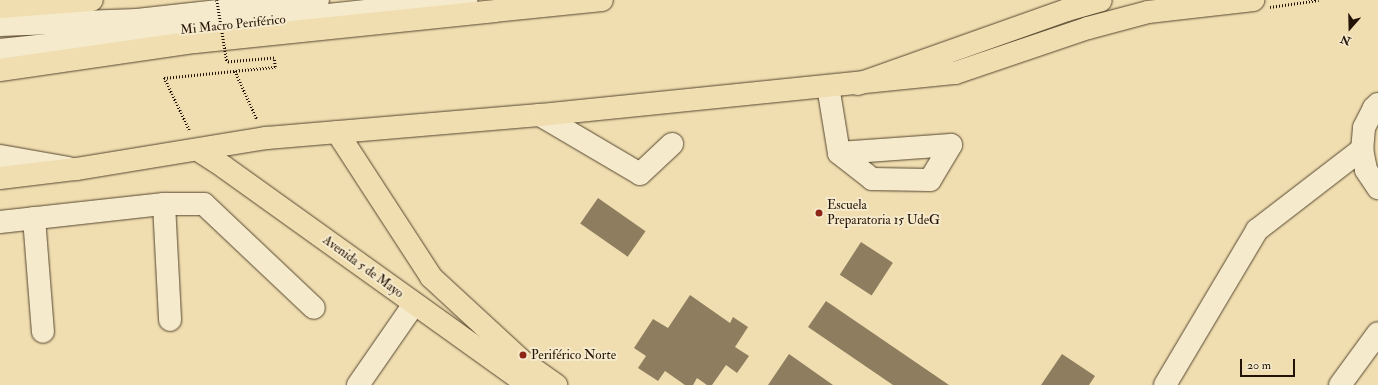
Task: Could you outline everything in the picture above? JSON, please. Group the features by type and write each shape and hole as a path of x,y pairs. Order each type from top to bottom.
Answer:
{"main road":[{"path":"0,7 92,0"},
{"path":"0,70 195,42 602,0"},
{"path":"858,84 1067,10 1101,0"},
{"path":"0,178 76,169 266,138 540,115 955,73 1088,28 1148,12 1253,0"},
{"path":"338,132 431,277 522,362 556,385"},
{"name":"Avenida 5 de Mayo","path":"198,150 224,167 523,384"}],"street":[{"name":"Mi Macro Periférico","path":"0,25 137,20 318,0"},
{"name":"Mi Macro Periférico","path":"0,50 466,0"},
{"path":"828,86 839,153"},
{"path":"1378,104 1374,108 1364,128 1362,149 1366,170 1378,188"},
{"path":"540,115 640,174 672,144"},
{"path":"1164,385 1257,230 1362,149"},
{"path":"0,156 76,169"},
{"path":"164,204 170,320"},
{"path":"0,222 164,204 204,204 314,308"},
{"path":"34,218 43,332"},
{"path":"358,385 414,304"},
{"path":"1340,385 1378,333"}],"path":[{"path":"198,150 164,78 275,67 274,58 227,62 217,0"},
{"path":"235,71 266,138"}],"building":[{"path":"598,198 646,231 628,257 580,223"},
{"path":"861,242 893,263 872,295 840,275"},
{"path":"690,295 730,323 733,317 748,327 735,347 749,356 737,373 726,365 712,385 707,385 697,378 693,385 685,385 665,371 658,381 638,368 646,356 634,348 653,319 668,328"},
{"path":"826,301 949,385 893,385 808,327"},
{"path":"789,354 833,385 768,385"},
{"path":"1062,354 1095,376 1089,385 1041,385"}],"place":[{"name":"Escuela Preparatoria 15 UdeG","path":"819,213"},
{"name":"Periférico Norte","path":"523,355"}]}
